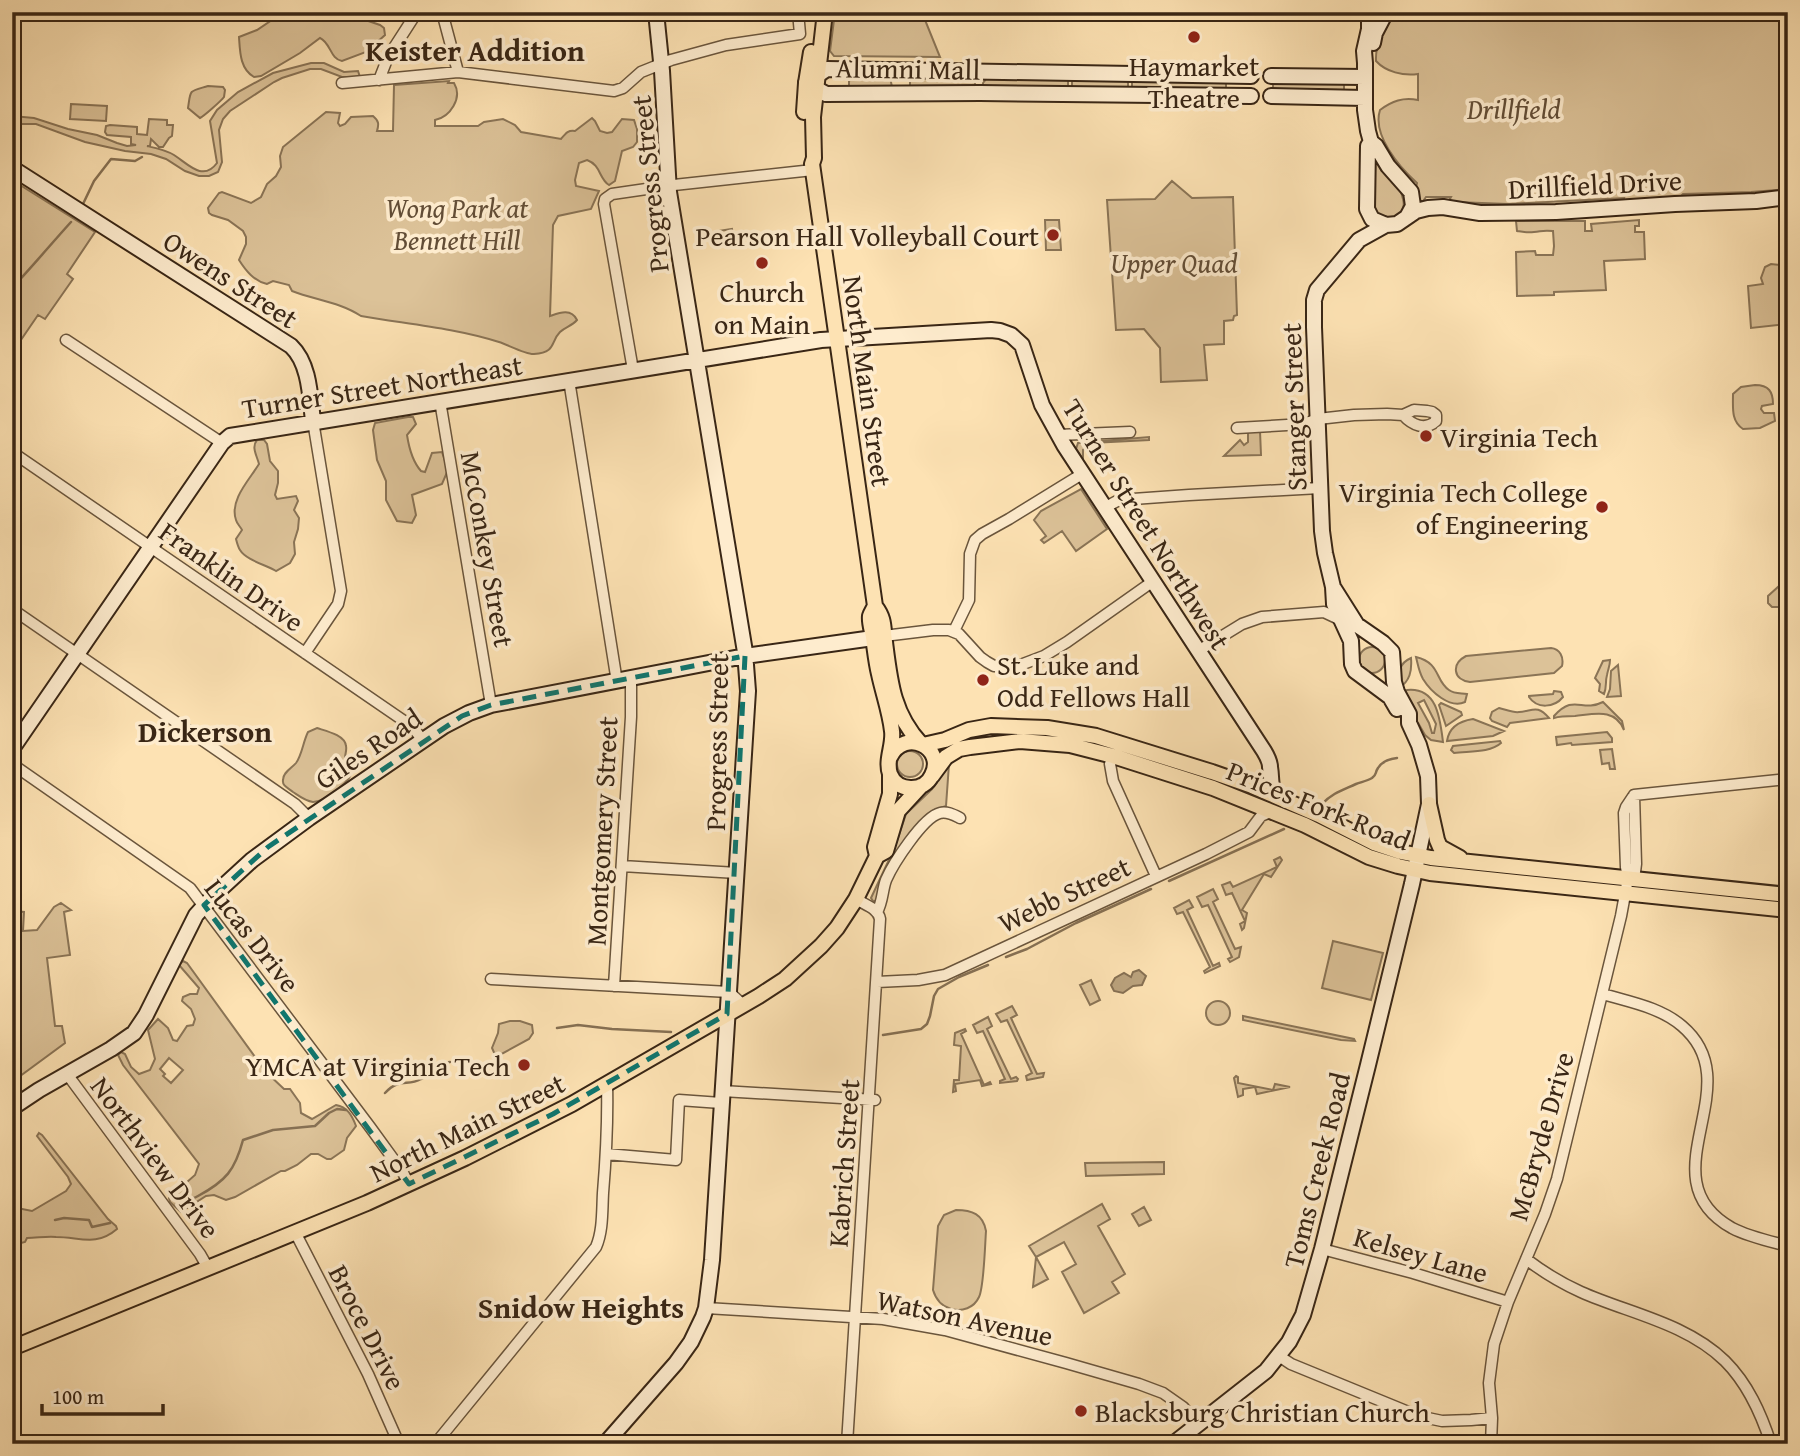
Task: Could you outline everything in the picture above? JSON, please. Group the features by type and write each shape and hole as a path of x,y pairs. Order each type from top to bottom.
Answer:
{"main road":[{"name":"North Main Street","path":"813,82 816,12"},
{"name":"North Main Street","path":"825,12 805,148 806,159 812,166 875,606 870,617 879,637 878,671 892,729 890,757"},
{"path":"879,637 878,640 887,654 889,677 900,715 905,725 930,752 934,761 927,781"},
{"name":"Prices Fork Road","path":"922,745 991,726 1047,728 1097,736 1123,752 1152,752 1245,784 1288,801 1416,862 1471,862 1788,910"},
{"path":"922,745 905,743 898,746 890,757 890,774 895,782 906,788 927,781 946,757 959,749 1020,741 1116,749"},
{"name":"Prices Fork Road","path":"1116,749 1273,811 1369,857 1627,886 1788,895"},
{"name":"North Main Street","path":"12,1348 409,1184 513,1135 785,979 809,958 836,928 856,899 877,856 876,847 889,800 890,774"},
{"name":"North Main Street","path":"877,856 886,851 898,811 927,781"},
{"path":"1429,804 1440,847 1471,862"}],"street":[{"path":"379,80 388,57 417,12"},
{"path":"442,12 458,72"},
{"name":"Progress Street","path":"605,1444 688,1347 706,1308 712,1260 747,720 745,656 668,186 662,63 656,12"},
{"path":"342,83 458,72 614,91 623,88 641,72 662,63 726,45 800,34 798,12"},
{"path":"1369,12 1369,29 1364,51 1366,117 1371,142 1411,192 1413,206 1407,217"},
{"path":"1365,70 1375,33 1386,12"},
{"name":"Alumni Mall","path":"827,69 854,70 1248,76 1247,96 825,94 813,82 827,69"},
{"path":"853,94 846,80 854,70"},
{"path":"897,70 897,94"},
{"path":"1271,76 1365,70"},
{"path":"979,72 980,93"},
{"path":"1271,96 1365,98"},
{"path":"1371,142 1368,146 1367,209 1372,219 1386,225"},
{"path":"632,369 605,199 611,194 812,166"},
{"name":"Owens Street","path":"12,168 291,346 300,356 305,372 341,591 338,604 305,653"},
{"name":"Drillfield Drive","path":"1386,225 1397,224 1421,209 1480,213 1556,212 1788,197"},
{"name":"Stanger Street","path":"1353,654 1351,641 1342,621 1329,608 1333,587 1323,540 1320,488 1311,421 1314,295 1359,240 1367,209"},
{"name":"Stanger Street","path":"1359,240 1386,225"},
{"name":"Turner Street Northwest","path":"837,339 998,330 1007,333 1022,345 1042,405 1058,435 1264,751 1271,769 1270,779 1277,794 1288,801"},
{"name":"Turner Street Northeast","path":"12,749 222,443 235,434 632,369 837,339"},
{"path":"66,340 222,443"},
{"name":"Montgomery Street","path":"569,380 631,717 614,986"},
{"name":"McConkey Street","path":"440,401 491,705"},
{"path":"1237,428 1387,414 1403,415"},
{"path":"1058,435 1130,432"},
{"name":"Franklin Drive","path":"12,452 411,726 423,741"},
{"path":"954,631 969,600 970,554 973,543 979,536 1082,474"},
{"path":"1104,508 1119,500 1320,488"},
{"path":"879,637 933,630 954,631 987,663 1000,667 1015,667 1044,656 1067,642 1152,582"},
{"name":"Stanger Street","path":"1333,587 1357,625 1377,640"},
{"path":"12,608 295,804 309,818"},
{"path":"1198,651 1251,620 1329,608"},
{"name":"Giles Road","path":"12,1108 134,1033 190,925 204,905 252,860 309,818 457,719 491,705 745,656 879,637"},
{"path":"1409,723 1402,718 1390,697 1355,671 1353,654 1362,642 1377,640 1392,652 1393,680 1409,714 1409,723 1428,776 1429,804 1416,862"},
{"path":"1364,678 1375,680 1383,677 1392,667"},
{"path":"1116,749 1110,764 1113,781 1157,876"},
{"name":"Lucas Drive","path":"12,764 190,888 402,1171 409,1184"},
{"path":"1245,784 1258,784 1270,779"},
{"name":"McBryde Drive","path":"1490,1444 1492,1418 1489,1383 1497,1334 1555,1187 1616,941 1627,886 1626,807 1633,795 1788,779"},
{"path":"1248,801 1256,810 1258,819"},
{"name":"Webb Street","path":"877,982 918,980 945,975 1250,832 1258,819 1273,811"},
{"name":"Kabrich Street","path":"847,1444 873,1100 880,919 877,912 887,878 920,827 930,817 942,812 960,818"},
{"name":"Toms Creek Road","path":"1173,1444 1262,1376 1293,1335 1304,1312 1322,1249 1416,862"},
{"path":"622,866 737,873"},
{"path":"856,899 877,912"},
{"path":"491,979 729,992 743,1005"},
{"path":"1602,994 1661,1013 1679,1023 1691,1035 1704,1062 1708,1082 1706,1106 1694,1163 1701,1197 1713,1214 1733,1228 1788,1246"},
{"name":"Northview Drive","path":"67,1074 208,1268"},
{"path":"440,1438 598,1243 606,1154 607,1083"},
{"path":"606,1154 676,1160 680,1100 721,1097 873,1100"},
{"name":"Broce Drive","path":"295,1232 368,1374 399,1444"},
{"name":"Kelsey Lane","path":"1322,1249 1508,1302"},
{"path":"1526,1259 1570,1287 1670,1326 1710,1349 1727,1363 1748,1391 1772,1444"},
{"name":"Watson Avenue","path":"706,1308 901,1321 945,1330 1139,1384 1170,1397 1183,1407 1198,1425"},
{"path":"1279,1356 1418,1416 1438,1421 1492,1418"},
{"path":"1786,1444 1788,1436"}],"highlighted area":[{"path":"745,656 727,1014 553,1114 409,1184 204,905 268,847 462,716 491,705"}],"green space":[{"path":"309,12 342,12 380,25 384,28 385,35 366,52 342,61 335,57 320,38 261,76 254,77 249,74 242,60 239,37 272,20"},
{"path":"835,12 924,12 940,57 834,56 830,51"},
{"name":"Drillfield","path":"1395,12 1788,12 1788,189 1683,194 1678,199 1622,204 1624,198 1447,204 1451,197 1426,197 1419,207 1415,191 1417,183 1389,150 1380,130 1380,110 1398,100 1418,100 1418,74 1395,72 1376,61 1379,41"},
{"path":"311,63 324,63 344,72 358,71 360,77 342,77 321,69 310,69 274,82 230,111 223,119 219,130 222,162 218,172 209,176 185,171 166,159 151,154 85,142 36,124 14,124 13,116 34,118 127,146 136,145 131,144 131,137 107,135 106,126 137,127 137,134 147,135 149,119 167,120 167,125 173,125 172,136 163,147 159,147 151,139 150,146 147,146 171,153 196,169 206,171 217,163 210,121 217,110 238,92 273,73"},
{"path":"855,76 890,77 892,87 852,90 849,81"},
{"path":"910,77 971,78 975,87 910,91"},
{"path":"987,78 1068,78 1068,92 983,86"},
{"path":"1072,78 1128,79 1128,93 1072,92"},
{"path":"1132,79 1226,80 1226,94 1132,93"},
{"path":"1273,80 1344,81 1344,95 1273,94"},
{"name":"Wong Park at Bennett Hill","path":"449,81 448,83 454,83 456,101 446,115 435,120 435,126 478,126 484,122 503,119 515,125 521,132 561,139 567,132 575,131 592,118 600,131 607,133 612,132 622,119 634,120 637,142 633,147 622,151 615,181 609,185 592,162 587,160 579,163 576,186 599,191 591,209 558,216 553,225 550,316 568,313 577,320 560,332 550,349 541,353 531,354 465,333 361,316 336,304 292,291 289,285 273,281 262,283 244,268 239,260 246,244 243,231 228,220 209,213 208,208 222,192 251,203 261,197 267,184 281,167 283,147 326,112 340,113 340,126 351,117 373,116 378,123 377,131 393,131 394,85"},
{"path":"208,86 223,87 224,97 200,118 188,108 190,97 192,92"},
{"path":"71,104 107,106 106,121 70,119"},
{"path":"1372,147 1398,185 1403,199 1404,207 1401,212 1391,218 1379,214 1371,202"},
{"path":"12,180 95,232 67,274 73,279 45,319 38,315 12,353"},
{"name":"Upper Quad","path":"1172,181 1192,198 1233,197 1237,315 1233,320 1224,321 1224,344 1204,345 1207,380 1161,382 1160,348 1144,329 1116,330 1107,200 1155,199"},
{"name":"Pearson Hall Volleyball Court","path":"1045,220 1059,220 1061,250 1046,250"},
{"path":"1639,220 1635,232 1644,232 1645,259 1604,261 1606,290 1517,296 1516,252 1535,251 1536,255 1553,255 1554,246 1553,231 1517,231 1516,221 1585,221 1585,231 1592,231 1591,224"},
{"path":"732,229 734,244 720,246 718,231"},
{"path":"1788,247 1788,324 1751,328 1748,286 1763,284 1761,278 1765,267 1771,264 1780,265 1783,258 1782,248"},
{"path":"1764,386 1771,393 1773,404 1762,406 1761,409 1764,413 1774,413 1775,421 1760,428 1743,429 1735,418 1733,394 1741,387"},
{"path":"413,417 416,424 407,435 411,454 421,471 425,472 432,453 442,452 448,470 442,484 412,495 416,515 412,523 397,521 386,500 386,481 377,460 373,430 375,423"},
{"path":"1260,431 1261,455 1224,456 1240,440 1244,445 1248,442 1248,432"},
{"path":"1149,437 1149,440 1091,443 1083,450 1083,459 1076,449 1078,443"},
{"path":"257,440 264,440 267,444 270,461 278,471 275,495 277,499 296,496 298,501 294,510 299,518 294,542 295,554 290,563 276,571 247,557 240,550 236,539 242,530 236,520 235,505 259,464 254,449"},
{"path":"1081,489 1107,529 1076,551 1062,531 1044,543 1041,540 1046,536 1034,520 1041,511"},
{"path":"1788,578 1788,607 1772,607 1768,603 1768,596"},
{"path":"1372,647 1381,651 1385,660 1381,669 1372,673 1363,669 1359,660 1363,651"},
{"path":"1551,648 1561,654 1562,660 1562,666 1554,673 1470,682 1457,675 1456,667 1466,656"},
{"path":"1416,657 1430,663 1449,690 1467,694 1465,702 1453,703 1436,694 1423,679"},
{"path":"1411,658 1410,675 1399,688 1401,667"},
{"path":"1610,660 1604,694 1599,691 1600,684 1595,678 1603,661"},
{"path":"1618,665 1621,696 1607,697 1611,671"},
{"path":"1417,690 1431,699 1438,714 1443,742 1431,740 1425,735 1401,693","holes":["1424,700 1436,724 1432,733 1418,703"]},
{"path":"1554,691 1561,692 1563,697 1546,706 1536,704 1529,697 1553,694"},
{"path":"1603,702 1622,721 1624,730 1610,715 1554,718 1561,709 1573,704 1589,706"},
{"path":"1441,703 1461,712 1462,715 1446,726 1439,705"},
{"path":"1499,708 1513,712 1538,710 1549,718 1510,723 1507,727 1490,718 1492,712"},
{"path":"1473,719 1504,731 1493,736 1447,741 1456,726"},
{"path":"317,728 335,734 345,742 345,758 354,768 337,790 324,799 313,802 287,788 283,784 283,777 298,760 308,732"},
{"path":"1607,732 1612,742 1557,745 1556,737"},
{"path":"1500,741 1496,746 1485,750 1454,753 1451,750 1453,746"},
{"path":"1612,749 1615,769 1610,769 1609,763 1602,764 1600,750"},
{"path":"910,751 919,755 923,764 919,773 910,777 901,773 897,764 901,755"},
{"path":"949,764 946,806 932,811 919,822 888,866 877,901 873,901 871,898 895,847 906,814 932,789"},
{"path":"1280,857 1282,860 1271,877 1264,874 1242,910 1247,913 1244,928 1242,930 1240,924 1245,921 1232,893 1226,895 1222,885 1230,882 1233,887 1277,867 1274,860"},
{"path":"1213,889 1218,899 1213,902 1235,949 1241,947 1239,957 1230,962 1228,959 1232,957 1208,905 1202,907 1197,897"},
{"path":"1189,900 1193,907 1187,910 1213,966 1219,963 1220,966 1205,973 1210,967 1183,912 1177,914 1174,908"},
{"path":"61,903 71,910 64,912 70,955 47,958 55,1026 62,1026 65,1043 12,1082 12,932 17,931 13,931 14,911 24,912 23,931 37,930 54,907"},
{"path":"1333,941 1383,953 1371,1000 1322,988"},
{"path":"183,961 187,963 266,1072 284,1089 290,1089 300,1103 301,1113 312,1119 336,1105 349,1112 356,1126 347,1138 344,1150 331,1159 311,1154 297,1165 226,1200 214,1195 206,1196 181,1212 170,1202 169,1198 195,1175 199,1164 118,1055 121,1052 125,1054 131,1067 139,1074 150,1070 155,1059 148,1030 158,1019 168,1028 173,1040 177,1041 187,1026 193,1025 195,1019 191,1009 182,1001 183,997 197,994 199,988 179,965","holes":["169,1058 183,1070 171,1083 160,1069"]},
{"path":"1091,980 1100,1000 1090,1005 1080,985"},
{"path":"1218,1001 1227,1004 1230,1013 1227,1022 1218,1025 1209,1022 1206,1013 1209,1004"},
{"path":"1012,1006 1017,1015 1011,1018 1037,1074 1044,1073 1043,1077 1027,1080 1026,1076 1032,1073 1007,1020 1001,1022 996,1014"},
{"path":"1243,1016 1354,1039 1355,1041 1243,1020"},
{"path":"988,1017 992,1026 987,1029 1011,1079 1016,1077 1017,1081 1000,1083 1005,1079 983,1031 977,1033 973,1025"},
{"path":"510,1021 532,1025 533,1033 529,1039 496,1057 492,1048 499,1024"},
{"path":"965,1029 961,1034 984,1085 990,1082 991,1084 982,1086 980,1080 955,1084 956,1091 953,1092 954,1080 959,1080 961,1046 954,1045 955,1033"},
{"path":"1236,1076 1238,1083 1273,1090 1275,1084 1290,1087 1257,1094 1255,1087 1243,1089 1243,1095 1238,1097 1234,1078"},
{"path":"39,1133 116,1226 117,1229 109,1235 88,1240 49,1237 27,1238 21,1243 12,1241 12,1207 32,1211 66,1191 71,1184 37,1136"},
{"path":"1164,1162 1164,1174 1086,1176 1085,1163"},
{"path":"1102,1204 1110,1219 1098,1226 1125,1274 1112,1282 1119,1293 1084,1313 1062,1272 1076,1264 1064,1242 1036,1257 1029,1246"},
{"path":"1144,1207 1151,1220 1139,1226 1132,1214"},
{"path":"956,1210 976,1214 986,1231 981,1292 971,1306 959,1310 942,1304 933,1290 938,1226 944,1215"},
{"path":"1036,1257 1048,1279 1033,1287"}],"shaded area":[{"path":"1139,970 1146,976 1142,985 1133,986 1123,993 1114,991 1111,985 1115,978 1124,973 1131,977 1133,972"}],"waterway":[{"path":"83,204 94,181 111,159 135,161 142,157"},
{"path":"12,288 71,222"},
{"path":"1322,804 1338,792 1372,778 1382,764 1397,758"},
{"path":"1169,881 1284,829"},
{"path":"1006,957 1151,889"},
{"path":"883,1035 921,1029 927,1024 938,989 988,965"},
{"path":"557,1028 578,1025 671,1032"},
{"path":"385,1093 395,1085 421,1079 442,1064 450,1062"},
{"path":"176,1204 198,1196 222,1180 233,1167 243,1140 273,1130 315,1126 329,1113 337,1109 346,1110"},
{"path":"55,1220 89,1220 92,1227 110,1223"}],"place":[{"name":"Haymarket Theatre","path":"1194,37"},
{"name":"Pearson Hall Volleyball Court","path":"1053,235"},
{"name":"Church on Main","path":"762,263"},
{"name":"Virginia Tech","path":"1426,436"},
{"name":"Virginia Tech College of Engineering","path":"1602,507"},
{"name":"St. Luke and Odd Fellows Hall","path":"983,680"},
{"name":"YMCA at Virginia Tech","path":"524,1065"},
{"name":"Blacksburg Christian Church","path":"1081,1411"}],"district":[{"name":"Keister Addition","path":"475,50"},
{"name":"Dickerson","path":"205,731"},
{"name":"Snidow Heights","path":"581,1307"}]}
